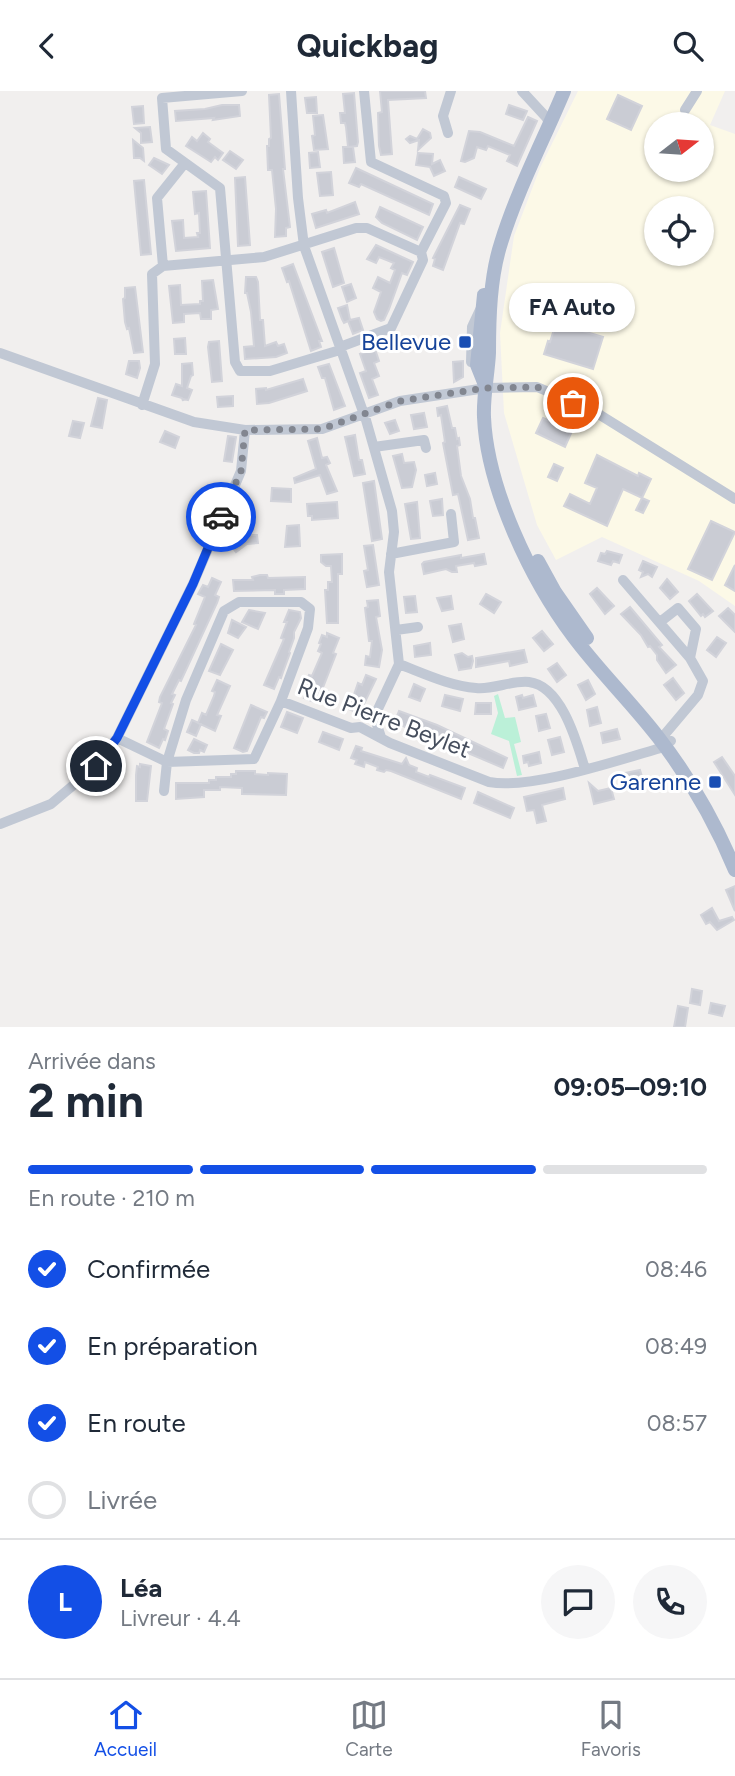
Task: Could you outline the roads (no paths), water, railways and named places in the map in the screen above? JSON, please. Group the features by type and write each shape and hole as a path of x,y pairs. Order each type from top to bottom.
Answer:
{"main road":[{"path":"486,388 491,305 500,246 557,91"},
{"path":"564,91 507,206 493,247 482,304 477,365 486,388 509,493 531,548 555,592 581,631 703,789 735,855"},
{"path":"665,740 705,809 735,870"}],"street":[{"path":"242,91 162,98 166,149 220,188 235,362 240,371 270,370 301,363 391,328 423,260 421,252 446,203 444,196 371,162 364,91"},
{"path":"291,91 304,246 364,415 392,511 394,532 389,572 399,664 378,709 377,725 381,737"},
{"path":"449,133 443,116 451,91"},
{"path":"522,91 548,120"},
{"path":"685,110 697,91"},
{"path":"163,266 157,198 185,163"},
{"path":"142,405 155,365 152,274 163,266 264,257 356,228 363,228 421,252"},
{"path":"0,353 194,422 245,430 322,429 400,401 486,388 537,387 592,410 735,499"},
{"path":"0,824 51,804 96,766 117,738 193,584 241,471 245,430"},
{"path":"374,447 424,440 426,448"},
{"path":"391,554 454,542 451,514"},
{"path":"624,580 690,658 702,677 702,689 665,740"},
{"path":"164,791 167,762 186,700 225,611 239,602 301,602 310,609 308,628 281,701"},
{"path":"660,622 678,608 695,629 690,658"},
{"path":"396,630 418,627"},
{"path":"399,664 464,687 480,689 530,682 547,691 572,724 585,769"},
{"name":"Rue Pierre Beylet","path":"117,738 167,762 254,759 281,701 351,728 360,727 489,782 504,785 585,769 665,740"}],"place":[{"name":"Bellevue","path":"465,342"},
{"name":"FA Auto","path":"573,403"},
{"name":"Garenne","path":"715,782"}]}
